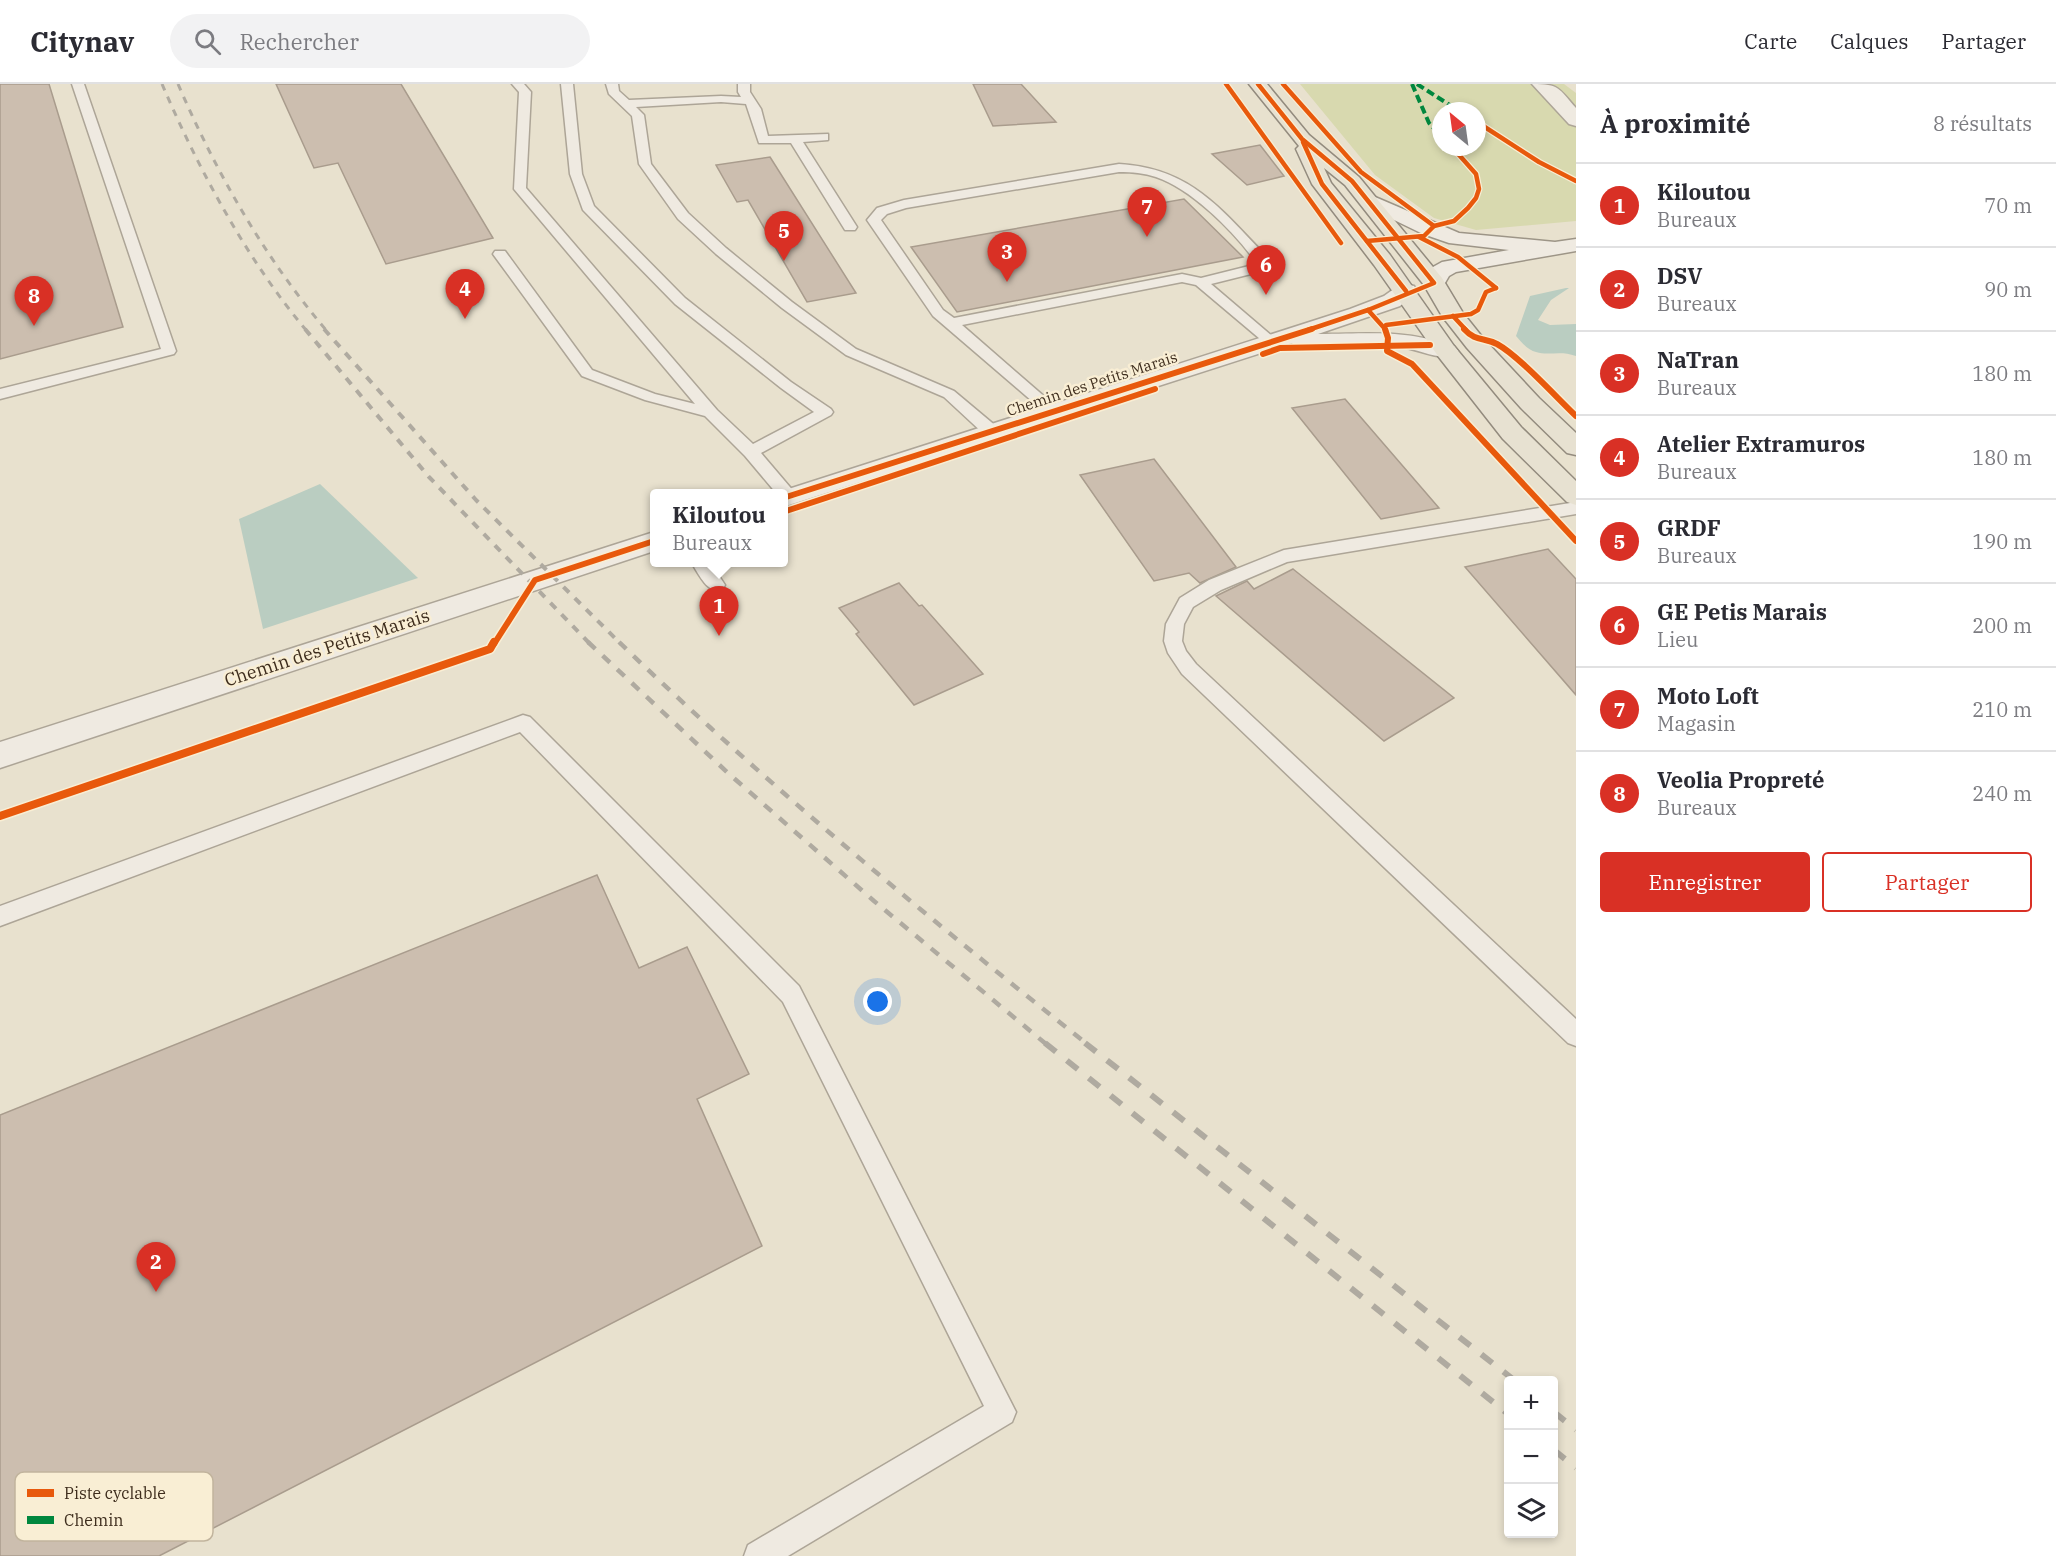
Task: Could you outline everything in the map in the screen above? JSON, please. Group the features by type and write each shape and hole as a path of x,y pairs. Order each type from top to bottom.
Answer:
{"main road":[{"path":"1258,84 1302,139 1352,181 1368,200 1434,283 1454,316 1475,343 1530,403 1576,447"},
{"path":"1302,139 1322,184 1406,291 1446,351 1512,433 1576,496"},
{"path":"1406,291 1434,283"}],"street":[{"path":"1541,84 1551,91 1576,120"},
{"path":"1368,200 1430,230 1456,239 1552,248"},
{"path":"1434,283 1441,272 1450,267 1576,245"},
{"path":"1434,283 1484,280 1576,264"},
{"name":"Chemin des Petits Marais","path":"788,496 1368,310 1392,301 1406,291"},
{"name":"Chemin des Petits Marais","path":"1272,340 1328,343 1390,339 1419,342 1446,351"},
{"name":"Chemin des Petits Marais","path":"0,754 650,542"}],"lane":[{"path":"0,394 169,351 78,84"},
{"path":"518,84 525,92 520,189 711,413 751,452 780,489"},
{"path":"567,84 576,174 588,207 680,301 786,385 825,412 751,452"},
{"path":"612,84 613,92 638,115 645,164 683,216 787,305 851,352 949,394 991,431"},
{"path":"744,84 744,92 755,109 763,141 824,137"},
{"path":"627,104 721,99 750,101"},
{"path":"795,139 850,227"},
{"path":"951,323 1182,278 1201,282 1258,268 1263,263 1261,259 1187,186 1151,171 1119,168 904,204 879,213 874,220 938,313 1053,411"},
{"path":"500,254 587,373 650,397 711,413"},
{"path":"1201,282 1272,340"},
{"path":"1576,507 1284,556 1215,585 1186,603 1175,624 1173,641 1177,653 1189,669 1576,1035"},
{"path":"703,567 716,585"},
{"path":"0,916 523,723 791,994 1002,1412 759,1556"}],"green space":[{"path":"1300,84 1564,84 1576,93 1576,221 1476,230 1434,218 1375,175"}],"shaded area":[{"path":"1569,288 1551,300 1538,320 1550,325 1576,324 1576,356 1530,350 1516,336 1530,296"},
{"path":"320,484 418,578 263,629 239,519"}],"building":[{"path":"0,84 49,84 123,327 0,359"},
{"path":"276,84 401,84 493,238 386,264 338,163 314,168"},
{"path":"973,84 1021,84 1056,122 993,126"},
{"path":"1260,145 1284,176 1247,185 1212,154"},
{"path":"770,157 856,293 807,302 748,200 737,202 716,165"},
{"path":"1184,199 1243,257 957,312 911,247"},
{"path":"1345,399 1439,508 1381,519 1292,408"},
{"path":"1154,459 1236,567 1200,583 1189,573 1154,581 1080,475"},
{"path":"1548,549 1576,579 1576,695 1465,567"},
{"path":"1293,569 1454,698 1384,741 1216,596 1247,581 1254,589"},
{"path":"899,583 919,606 922,605 983,674 914,705 856,634 859,632 839,608"},
{"path":"597,875 639,968 687,947 749,1074 697,1099 762,1246 213,1528 213,1472 15,1472 15,1541 188,1541 159,1556 0,1556 0,1115"}],"railway":[{"path":"162,84 191,148 225,212 264,274 306,330"},
{"path":"178,84 208,149 243,213 282,273 326,330"},
{"path":"305,329 429,477 589,643"},
{"path":"324,329 476,500 621,644"},
{"path":"619,642 732,747 848,849 1087,1044"},
{"path":"589,643 728,773 874,901 1046,1044"},
{"path":"1045,1043 1504,1411"},
{"path":"1085,1043 1509,1376"},
{"path":"1558,1415 1576,1430"},
{"path":"1558,1453 1576,1468"}],"marked path":[{"path":"1412,84 1432,126"},
{"path":"1417,84 1445,102"}],"cycle path":[{"path":"1226,84 1341,243"},
{"path":"788,496 1358,314 1434,283 1352,181 1302,139 1258,84"},
{"path":"1283,84 1361,172 1434,226"},
{"path":"1486,128 1539,162 1576,181"},
{"path":"1303,142 1322,184 1406,291"},
{"path":"1367,241 1424,236 1434,226 1454,221 1476,198 1479,189 1476,174 1460,156"},
{"path":"1419,237 1458,257 1496,288"},
{"path":"1386,325 1471,314 1478,310 1486,292 1496,288"},
{"path":"1368,310 1385,327 1388,338 1387,351 1412,364 1576,541"},
{"path":"1453,316 1473,338 1496,344 1512,356 1576,416"},
{"path":"1263,354 1280,348 1430,345"},
{"path":"788,510 1155,389"},
{"path":"0,816 490,649 535,580 650,542"}],"place":[{"name":"Moto Loft","path":"1147,237"},
{"name":"GRDF","path":"784,261"},
{"name":"NaTran","path":"1007,282"},
{"name":"GE Petis Marais","path":"1266,295"},
{"name":"Atelier Extramuros","path":"465,319"},
{"name":"Veolia Propreté","path":"34,326"},
{"name":"Kiloutou","path":"719,636"},
{"name":"DSV","path":"156,1292"}]}
